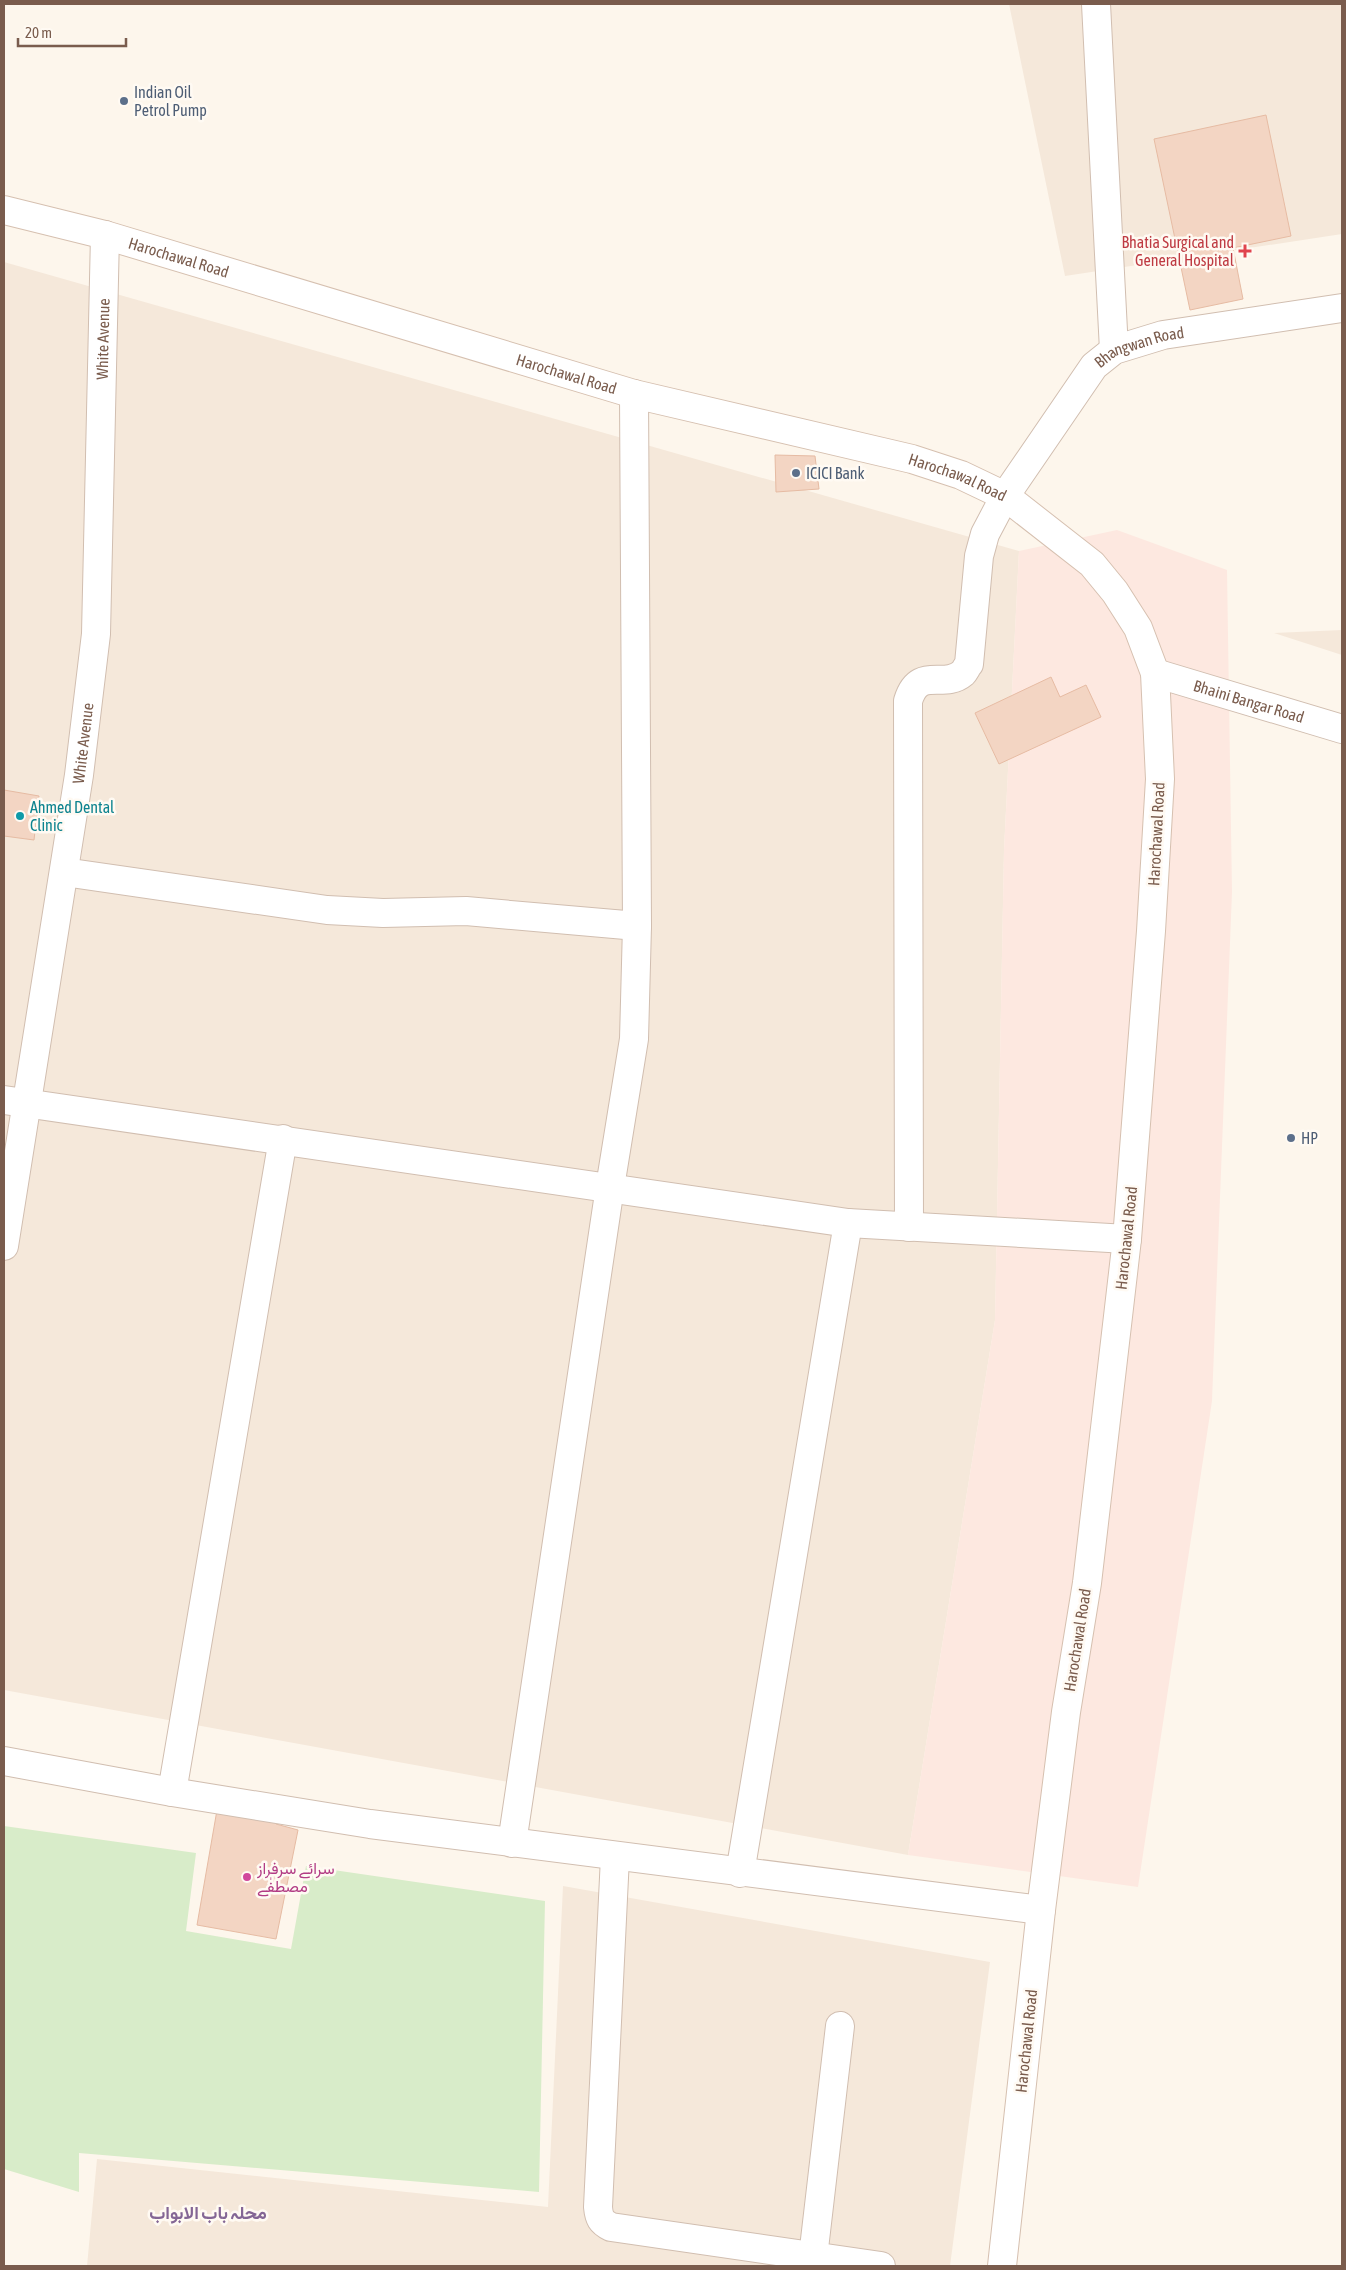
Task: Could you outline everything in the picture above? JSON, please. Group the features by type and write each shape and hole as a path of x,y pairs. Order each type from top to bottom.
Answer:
{"street":[{"path":"1096,4 1114,350"},
{"name":"Harochawal Road","path":"4,210 104,235 634,394 912,459 961,476 1005,496 1092,564 1115,592 1138,628 1156,672 1160,779 1151,930 1127,1239 1087,1583 1066,1712 1041,1910 1002,2266"},
{"name":"White Avenue","path":"4,1246 15,1102 64,872 79,775 96,634 104,235"},
{"name":"Bhangwan Road","path":"909,1227 908,701 912,689 917,683 926,680 954,677 963,673 969,664 979,556 985,534 1005,496 1094,366 1114,350 1163,335 1342,308"},
{"path":"512,1843 610,1187 634,1039 637,926 634,394"},
{"name":"Bhaini Bangar Road","path":"1156,672 1342,729"},
{"path":"64,872 327,910 383,913 466,911 637,926"},
{"path":"15,1102 283,1139 848,1223 1127,1239"},
{"path":"172,1792 283,1139"},
{"path":"740,1873 848,1223"},
{"path":"4,1761 172,1792 370,1824 740,1873 1041,1910"},
{"path":"616,1857 599,2216 603,2223 611,2227 881,2266"},
{"path":"813,2257 840,2026"}],"shaded area":[{"path":"1009,4 1342,4 1342,234 1065,276"},
{"path":"4,262 1019,551 1004,850 995,1320 908,1855 4,1690"},
{"path":"1117,530 1227,570 1232,892 1212,1401 1138,1887 908,1855 995,1320 1004,850 1019,551"},
{"path":"1342,630 1342,655 1274,633"},
{"path":"563,1886 990,1962 950,2266 87,2266 97,2159 548,2207"}],"green space":[{"path":"4,1826 196,1853 186,1931 291,1949 306,1866 545,1901 539,2192 79,2153 79,2192 4,2169"}],"building":[{"path":"1266,115 1291,236 1233,248 1243,299 1190,310 1154,139"},
{"name":"ICICI Bank","path":"775,455 815,456 819,489 776,492"},
{"path":"1051,677 1060,697 1086,685 1101,717 999,764 975,713"},
{"name":"Ahmed Dental Clinic","path":"4,790 39,796 34,840 4,836"},
{"name":"سرائے سرفراز مصطفٰے","path":"217,1810 252,1819 256,1810 276,1814 276,1824 298,1830 276,1939 197,1925"}],"place":[{"name":"Indian Oil Petrol Pump","path":"124,101"},
{"name":"Bhatia Surgical and General Hospital","path":"1245,251"},
{"name":"ICICI Bank","path":"796,473"},
{"name":"Ahmed Dental Clinic","path":"20,816"},
{"name":"HP","path":"1291,1138"},
{"name":"سرائے سرفراز مصطفٰے","path":"247,1877"}],"district":[{"name":"محلہ باب الابواب","path":"208,2213"}]}
